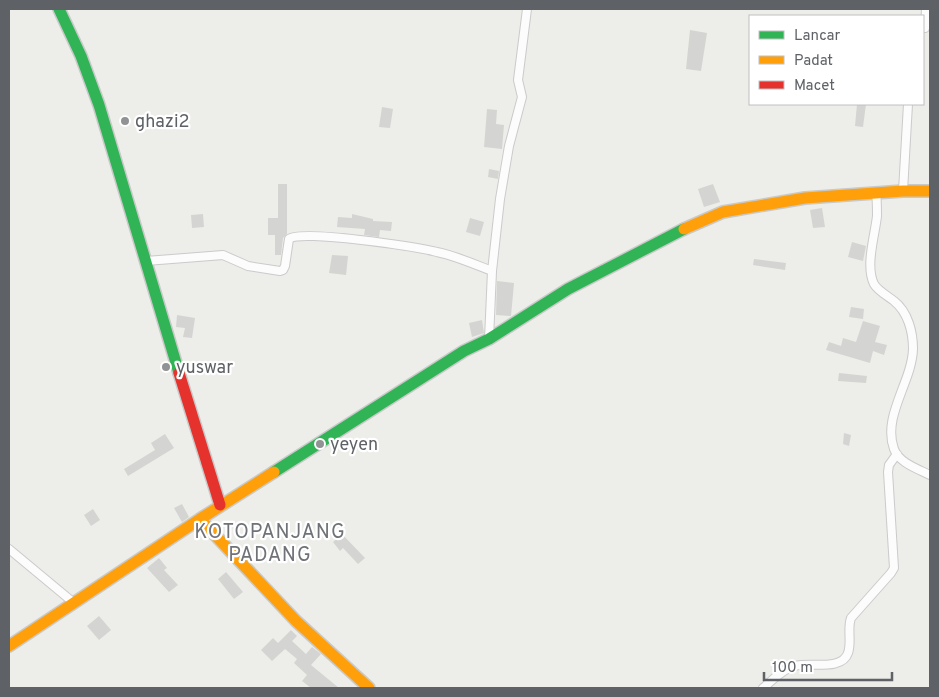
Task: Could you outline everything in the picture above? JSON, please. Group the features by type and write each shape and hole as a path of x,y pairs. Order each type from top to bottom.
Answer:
{"street":[{"path":"59,9 84,63 107,127 184,390 220,504"},
{"path":"489,339 492,271 500,199 509,146 522,97 518,80 527,9"},
{"path":"926,9 926,29"},
{"path":"902,191 908,105"},
{"path":"9,646 220,504 255,484 464,351 489,339 568,289 608,267 704,219 740,208 795,200 902,191 930,191"},
{"path":"876,193 877,215 871,269 874,284 905,313 910,328 913,348 911,365 893,420 891,433 898,458 930,475"},
{"path":"146,261 223,256 248,266 280,271 285,266 290,238 318,236 387,243 438,252 492,271"},
{"path":"763,688 792,666 840,663 847,656 851,618 894,568 888,472 889,465 896,454"},
{"path":"200,519 296,621 369,688"},
{"path":"9,549 74,603"}],"building":[{"path":"690,30 707,33 701,71 686,69"},
{"path":"857,105 866,105 863,127 855,126"},
{"path":"382,107 393,109 390,128 379,127"},
{"path":"487,109 497,110 496,124 504,125 502,149 484,147"},
{"path":"489,169 499,171 498,179 488,177"},
{"path":"278,184 287,184 287,234 283,238 281,255 275,255 275,235 268,235 268,218 278,218"},
{"path":"713,184 720,202 704,207 698,189"},
{"path":"822,208 825,227 813,228 810,210"},
{"path":"203,214 204,227 192,228 191,215"},
{"path":"352,214 373,219 373,221 392,222 391,231 380,230 379,237 364,235 365,229 337,227 338,217 352,218"},
{"path":"470,218 484,222 480,236 466,232"},
{"path":"852,242 866,246 863,261 848,257"},
{"path":"332,255 348,256 346,275 329,273"},
{"path":"754,259 786,263 785,270 753,265"},
{"path":"497,281 514,283 511,316 496,315"},
{"path":"851,307 864,309 863,319 849,317"},
{"path":"177,315 195,318 192,338 183,337 185,328 176,327"},
{"path":"482,320 484,333 472,337 469,323"},
{"path":"863,321 880,326 875,342 887,345 884,355 873,351 870,363 826,350 829,342 841,346 843,338 856,342"},
{"path":"839,373 867,376 866,383 838,381"},
{"path":"844,433 851,435 849,446 843,444"},
{"path":"165,434 174,448 128,476 124,469 155,450 151,443"},
{"path":"182,504 189,517 182,522 174,508"},
{"path":"93,509 100,520 91,526 84,515"},
{"path":"342,534 365,558 358,564 343,548 340,551 333,542"},
{"path":"159,558 167,568 164,570 178,585 169,592 147,568"},
{"path":"226,572 243,592 234,599 218,579"},
{"path":"99,616 111,630 99,640 87,626"},
{"path":"291,630 297,636 292,641 306,654 312,647 321,654 311,665 339,688 311,688 302,681 307,675 294,663 297,659 285,649 272,661 261,650 273,638 278,643"}],"traffic: fast":[{"path":"59,9 81,56 99,105 179,373"},
{"path":"274,472 464,351 489,339 568,289 684,229"}],"traffic: slow":[{"path":"684,229 723,212 805,198 903,191 930,191"},
{"path":"274,472 200,519 296,621 369,688"},
{"path":"9,646 200,519"}],"traffic: jam":[{"path":"179,373 220,505"}],"place":[{"name":"ghazi2","path":"125,121"},
{"name":"yuswar","path":"166,367"},
{"name":"yeyen","path":"320,444"}],"district":[{"name":"KOTOPANJANG PADANG","path":"270,542"}]}
